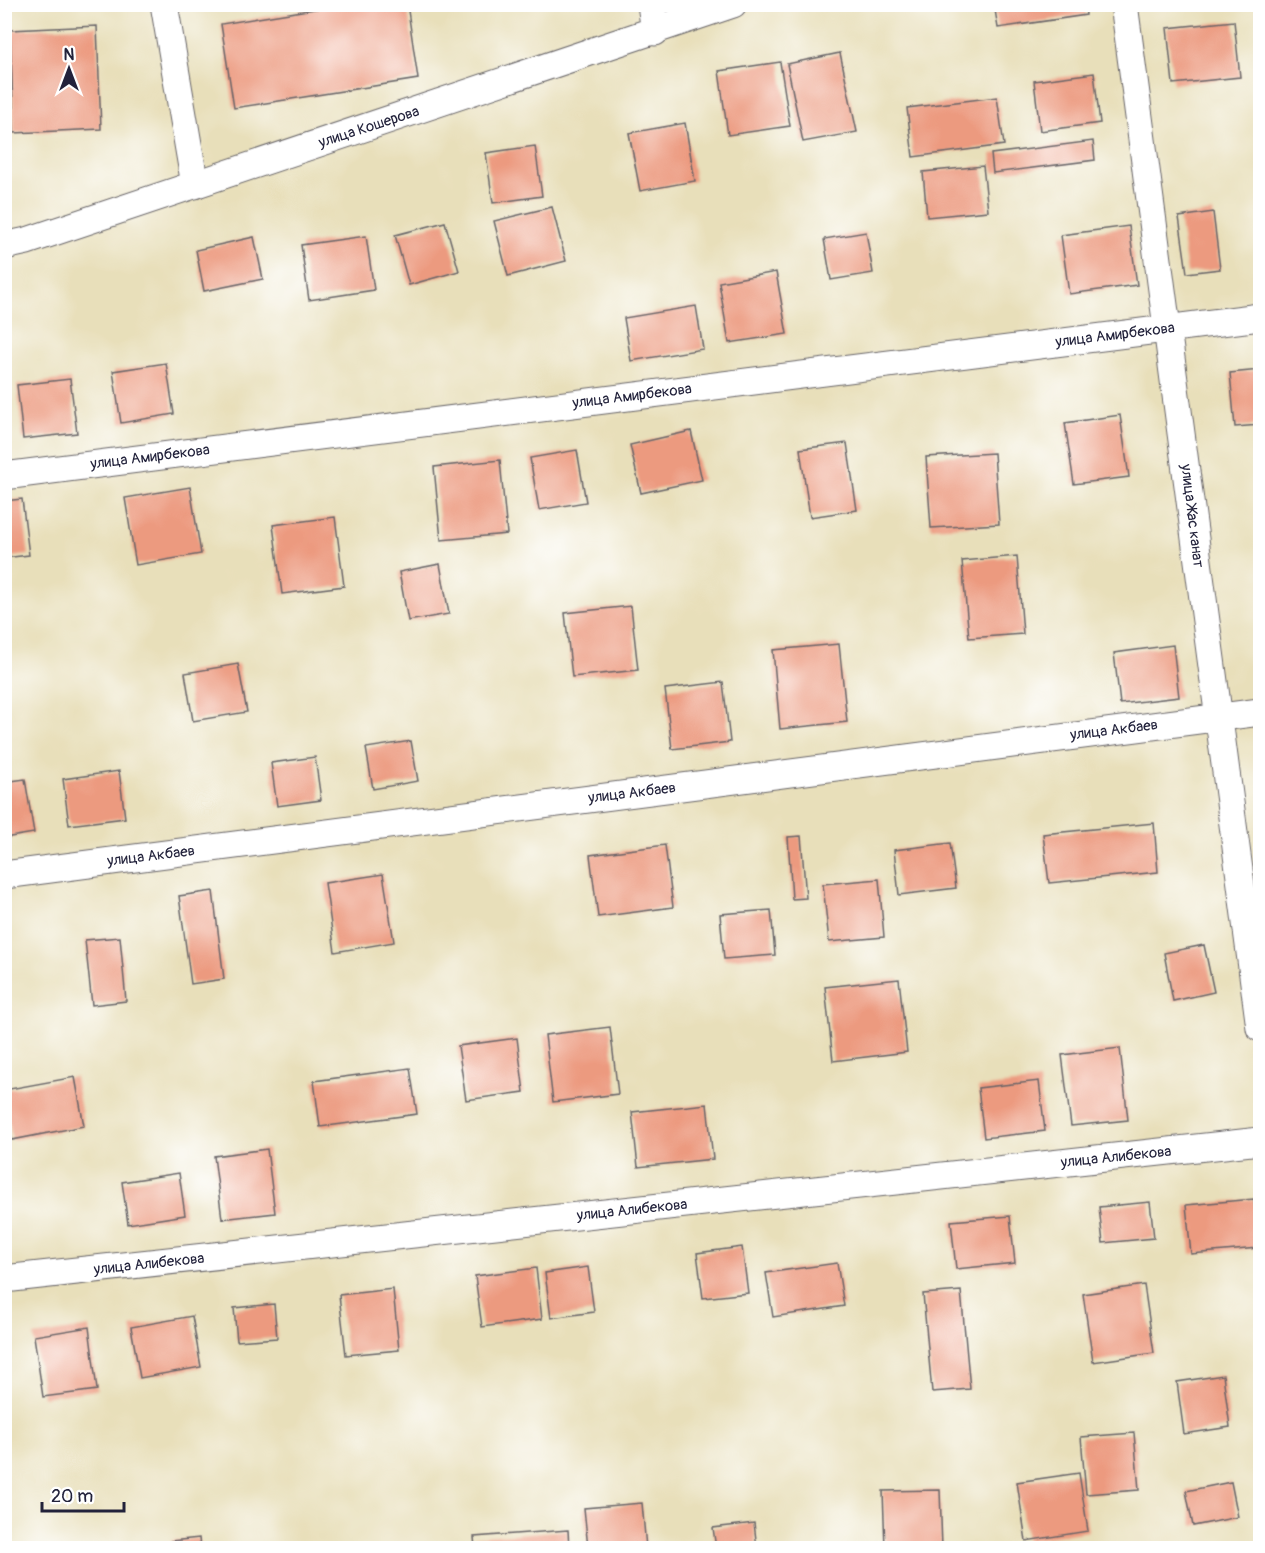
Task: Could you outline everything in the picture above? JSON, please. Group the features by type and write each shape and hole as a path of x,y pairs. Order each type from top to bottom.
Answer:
{"street":[{"path":"164,4 195,185"},
{"path":"651,4 655,32"},
{"name":"улица Кошерова","path":"4,246 27,241 733,4"},
{"name":"улица Жас канат","path":"1124,4 1260,1028"},
{"name":"улица Амирбекова","path":"4,476 1260,317"},
{"name":"улица Акбаев","path":"4,875 1260,712"},
{"name":"улица Алибекова","path":"4,1280 1260,1141"}],"building":[{"path":"346,4 407,4 418,79 234,108 221,24"},
{"path":"994,4 1085,4 1086,15 998,28"},
{"path":"1234,21 1240,77 1173,84 1167,28"},
{"path":"97,26 101,129 14,133 10,30"},
{"path":"840,53 857,132 803,142 787,64"},
{"path":"780,62 790,126 728,135 719,71"},
{"path":"1094,73 1100,123 1040,131 1034,81"},
{"path":"997,97 1004,145 913,157 907,108"},
{"path":"685,123 695,181 640,191 629,133"},
{"path":"1093,141 1095,160 993,173 991,154"},
{"path":"535,146 542,196 493,203 486,153"},
{"path":"983,166 988,211 927,217 923,172"},
{"path":"552,207 566,261 508,276 494,221"},
{"path":"1213,212 1220,269 1187,273 1179,217"},
{"path":"445,222 459,271 409,285 395,235"},
{"path":"1129,226 1137,285 1069,294 1061,235"},
{"path":"866,232 873,273 831,280 824,239"},
{"path":"366,236 374,290 309,300 301,245"},
{"path":"254,237 263,279 204,291 196,250"},
{"path":"776,272 787,334 729,343 719,282"},
{"path":"696,306 703,349 631,361 624,318"},
{"path":"166,363 174,414 121,423 113,371"},
{"path":"1260,370 1260,425 1235,427 1230,373"},
{"path":"70,379 77,433 23,439 17,385"},
{"path":"1120,415 1129,477 1074,484 1065,423"},
{"path":"691,431 702,480 641,493 630,445"},
{"path":"847,443 857,510 810,517 800,449"},
{"path":"577,450 586,502 539,510 530,458"},
{"path":"994,453 999,524 931,528 926,457"},
{"path":"500,460 507,534 441,540 434,467"},
{"path":"190,487 201,554 136,565 125,498"},
{"path":"22,499 29,555 4,558 4,501"},
{"path":"335,517 344,586 282,594 273,525"},
{"path":"1017,556 1023,634 969,638 962,561"},
{"path":"440,564 449,614 408,621 399,572"},
{"path":"631,606 638,670 572,677 565,613"},
{"path":"839,644 847,722 780,729 773,650"},
{"path":"1173,645 1179,697 1120,704 1114,653"},
{"path":"238,664 247,712 193,721 185,673"},
{"path":"723,682 730,742 672,749 665,689"},
{"path":"411,741 418,781 373,789 366,748"},
{"path":"315,757 321,800 277,806 271,763"},
{"path":"119,771 125,818 69,825 63,779"},
{"path":"25,779 34,833 4,838 4,782"},
{"path":"1154,823 1158,872 1049,883 1043,834"},
{"path":"801,836 806,898 792,899 788,837"},
{"path":"950,843 956,888 899,895 894,850"},
{"path":"665,845 673,907 598,917 590,855"},
{"path":"383,874 394,942 335,952 325,883"},
{"path":"879,879 884,937 829,942 823,884"},
{"path":"213,891 224,979 191,984 179,896"},
{"path":"771,910 775,955 724,959 720,914"},
{"path":"120,937 126,1001 92,1005 85,940"},
{"path":"1204,945 1214,992 1173,1001 1164,953"},
{"path":"899,979 907,1052 833,1061 825,987"},
{"path":"610,1027 618,1094 553,1102 545,1035"},
{"path":"517,1038 524,1092 466,1100 458,1046"},
{"path":"1120,1048 1128,1120 1071,1126 1062,1055"},
{"path":"410,1068 417,1114 320,1127 314,1081"},
{"path":"75,1077 84,1126 12,1140 4,1090"},
{"path":"1039,1081 1045,1131 984,1138 978,1088"},
{"path":"707,1104 713,1159 638,1167 632,1112"},
{"path":"267,1149 275,1213 222,1219 214,1156"},
{"path":"179,1173 185,1215 128,1224 122,1182"},
{"path":"1254,1199 1258,1248 1191,1254 1186,1205"},
{"path":"1150,1202 1154,1238 1103,1243 1099,1207"},
{"path":"1010,1216 1015,1263 956,1269 951,1221"},
{"path":"742,1247 748,1293 703,1298 697,1253"},
{"path":"837,1263 844,1306 773,1317 766,1273"},
{"path":"588,1267 594,1312 551,1318 545,1273"},
{"path":"536,1268 542,1319 482,1327 475,1276"},
{"path":"1144,1285 1154,1353 1093,1362 1083,1294"},
{"path":"393,1289 399,1350 346,1355 339,1295"},
{"path":"961,1291 970,1389 932,1392 923,1294"},
{"path":"274,1304 277,1338 237,1341 234,1308"},
{"path":"192,1316 201,1367 140,1378 131,1327"},
{"path":"89,1327 97,1390 43,1397 34,1336"},
{"path":"1223,1375 1230,1427 1184,1434 1177,1382"},
{"path":"1134,1433 1139,1490 1086,1494 1081,1437"},
{"path":"1079,1473 1088,1531 1026,1541 1017,1482"},
{"path":"1231,1482 1238,1517 1193,1526 1186,1491"},
{"path":"940,1490 942,1548 885,1548 883,1491"},
{"path":"642,1503 646,1548 588,1548 584,1508"},
{"path":"754,1523 757,1548 716,1548 713,1528"},
{"path":"568,1530 569,1548 475,1548 474,1537"},
{"path":"199,1538 200,1548 172,1548 171,1541"}]}
